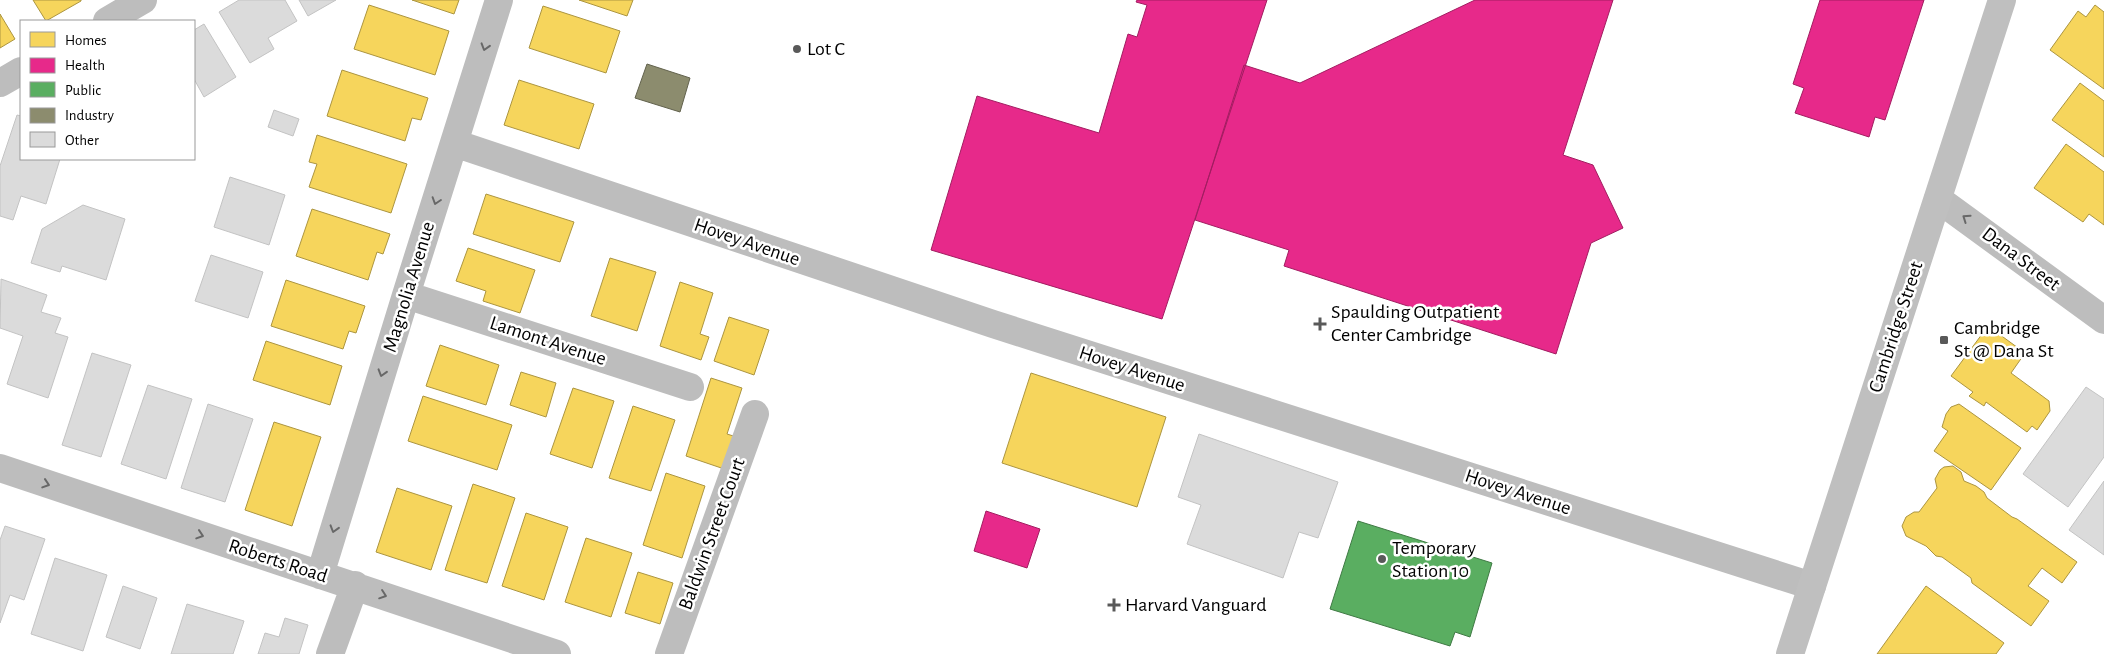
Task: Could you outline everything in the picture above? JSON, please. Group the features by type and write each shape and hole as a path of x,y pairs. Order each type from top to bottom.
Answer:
{"main road":[{"name":"Cambridge Street","path":"1790,654 2002,0"}],"street":[{"path":"109,20 144,0"},
{"name":"Magnolia Avenue","path":"320,575 499,0"},
{"path":"0,83 20,72"},
{"name":"Hovey Avenue","path":"454,143 993,324 1812,586"},
{"name":"Dana Street","path":"1938,199 2104,320"},
{"name":"Lamont Avenue","path":"406,295 690,387"},
{"name":"Baldwin Street Court","path":"669,654 755,414"},
{"name":"Roberts Road","path":"0,468 557,654"},
{"path":"330,654 355,586"}],"building: Homes":[{"path":"33,0 81,0 48,20 45,20"},
{"path":"412,0 459,0 454,14"},
{"path":"579,0 633,0 627,16"},
{"path":"369,5 449,31 435,75 354,49"},
{"path":"2095,5 2104,12 2104,89 2050,50 2078,11 2086,17"},
{"path":"543,6 620,31 606,73 529,48"},
{"path":"0,14 15,39 0,48"},
{"path":"342,70 428,98 421,120 412,118 405,141 327,116"},
{"path":"519,80 594,104 579,149 504,125"},
{"path":"2080,83 2104,101 2104,157 2052,120"},
{"path":"317,135 407,164 391,213 309,187 317,164 309,162"},
{"path":"2066,144 2104,172 2104,225 2089,214 2083,222 2034,188"},
{"path":"486,194 574,222 560,262 473,234"},
{"path":"312,209 390,234 383,254 377,252 368,280 296,256"},
{"path":"468,248 535,270 520,313 483,301 486,291 456,281"},
{"path":"610,258 656,272 637,331 591,316"},
{"path":"286,280 365,306 356,333 349,331 343,349 271,326"},
{"path":"680,282 713,293 700,334 709,337 701,360 660,346"},
{"path":"729,317 769,330 754,375 714,361"},
{"path":"1988,326 2025,353 2011,373 2049,401 2050,411 2037,430 2032,426 2027,432 1986,402 1984,406 1969,396 1973,392 1951,376"},
{"path":"266,341 342,366 330,405 253,380"},
{"path":"440,345 499,365 486,405 426,386"},
{"path":"521,372 556,383 546,417 510,405"},
{"path":"1031,373 1166,417 1137,507 1002,463"},
{"path":"711,378 742,388 727,434 746,440 736,473 686,456"},
{"path":"573,388 614,401 592,468 550,454"},
{"path":"423,396 512,425 497,470 408,441"},
{"path":"1959,404 2021,448 1991,490 1934,451 1948,431 1942,427 1946,414 1951,407"},
{"path":"633,406 675,420 651,491 609,478"},
{"path":"274,422 321,437 292,526 245,510"},
{"path":"1953,466 1961,472 1964,481 1976,486 1984,492 1987,498 2012,517 2077,562 2062,583 2042,568 2028,586 2049,601 2031,626 1972,583 1971,578 1942,557 1936,556 1926,546 1906,536 1902,526 1906,517 1914,512 1919,512 1937,488 1935,479 1940,470 1944,467"},
{"path":"666,473 705,486 682,558 643,545"},
{"path":"473,484 515,498 487,583 445,570"},
{"path":"397,488 452,506 431,570 376,552"},
{"path":"526,513 568,527 544,600 502,586"},
{"path":"586,538 632,553 611,617 565,602"},
{"path":"638,572 673,583 660,624 625,613"},
{"path":"1926,586 2004,643 1996,654 1877,654"}],"building: Health":[{"path":"1137,0 1267,0 1162,319 931,250 977,96 1099,133 1128,34 1137,37 1147,5 1136,2"},
{"path":"1475,0 1613,0 1563,155 1593,165 1623,228 1591,243 1556,354 1284,266 1289,250 1195,220 1244,65 1300,83"},
{"path":"1820,0 1924,0 1885,120 1875,117 1869,137 1795,113 1804,88 1793,84"},
{"path":"986,511 1040,529 1027,568 974,551"}],"building: Public":[{"path":"1358,521 1492,563 1470,637 1455,632 1450,646 1330,609"}],"building: Industry":[{"path":"647,64 690,78 680,112 635,98"}],"building: Other":[{"path":"239,0 285,0 297,21 268,38 274,49 250,63 219,12"},
{"path":"299,0 336,0 308,16"},
{"path":"204,24 236,77 204,97 195,81 195,29"},
{"path":"274,110 299,119 293,136 268,127"},
{"path":"17,115 20,116 20,160 60,160 46,204 21,196 13,220 0,216 0,166"},
{"path":"230,177 285,195 269,245 214,227"},
{"path":"83,205 125,219 106,280 62,266 60,272 31,263 42,229"},
{"path":"211,255 263,272 248,318 195,301"},
{"path":"1,279 47,295 41,312 61,318 55,333 68,337 48,398 7,384 23,336 0,328"},
{"path":"92,353 131,365 101,457 62,445"},
{"path":"148,385 192,399 166,479 121,464"},
{"path":"2086,387 2104,399 2104,457 2068,507 2023,474"},
{"path":"208,404 253,419 225,502 181,488"},
{"path":"1199,434 1338,482 1318,538 1299,532 1283,578 1187,544 1201,505 1178,497"},
{"path":"2104,481 2104,555 2069,530"},
{"path":"5,526 45,539 24,600 10,595 0,623 0,540"},
{"path":"55,558 107,575 83,651 31,634"},
{"path":"123,586 157,598 140,649 106,637"},
{"path":"187,604 244,621 233,654 171,654"},
{"path":"285,618 308,625 299,654 258,654 265,633 279,637"}],"place":[{"name":"Lot C","path":"797,49"},
{"name":"Spaulding Outpatient Center Cambridge","path":"1320,324"},
{"name":"Cambridge St @ Dana St","path":"1944,340"},
{"name":"Temporary Station 10","path":"1382,559"},
{"name":"Harvard Vanguard","path":"1114,605"}]}
